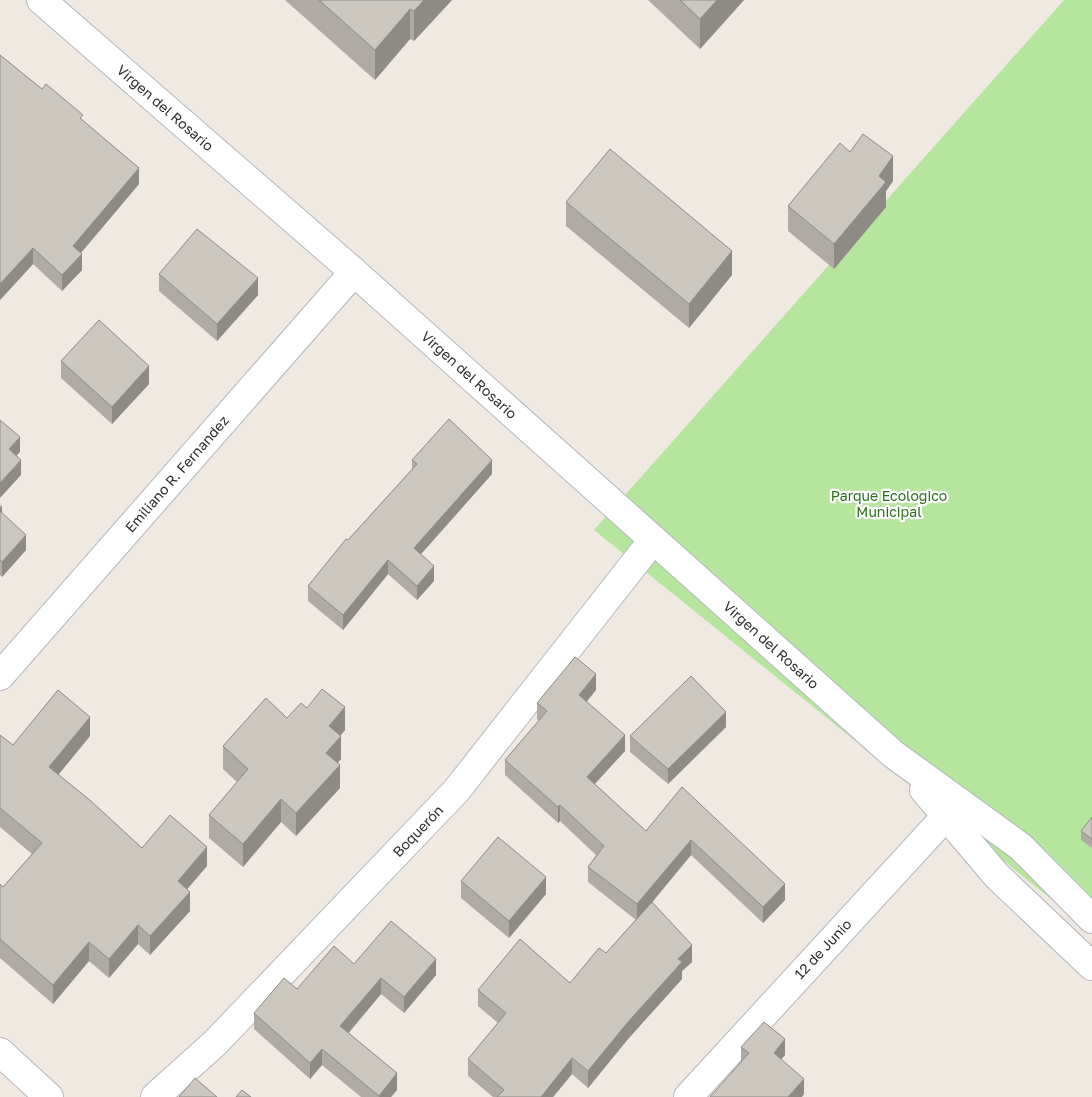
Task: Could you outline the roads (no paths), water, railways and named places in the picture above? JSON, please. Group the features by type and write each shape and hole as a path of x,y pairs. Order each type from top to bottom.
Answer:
{"street":[{"name":"Virgen del Rosario","path":"41,0 354,272 953,809"},
{"name":"Emiliano R. Fernandez","path":"0,676 354,272"},
{"name":"Boquerón","path":"155,1097 215,1043 456,791 653,540"},
{"path":"953,809 1021,847 1092,919"},
{"path":"953,809 998,876 1092,966"},
{"name":"12 de Junio","path":"688,1097 953,809"},
{"path":"0,1052 49,1097"}],"park label":[{"name":"Parque Ecologico Municipal","path":"889,504"}]}
